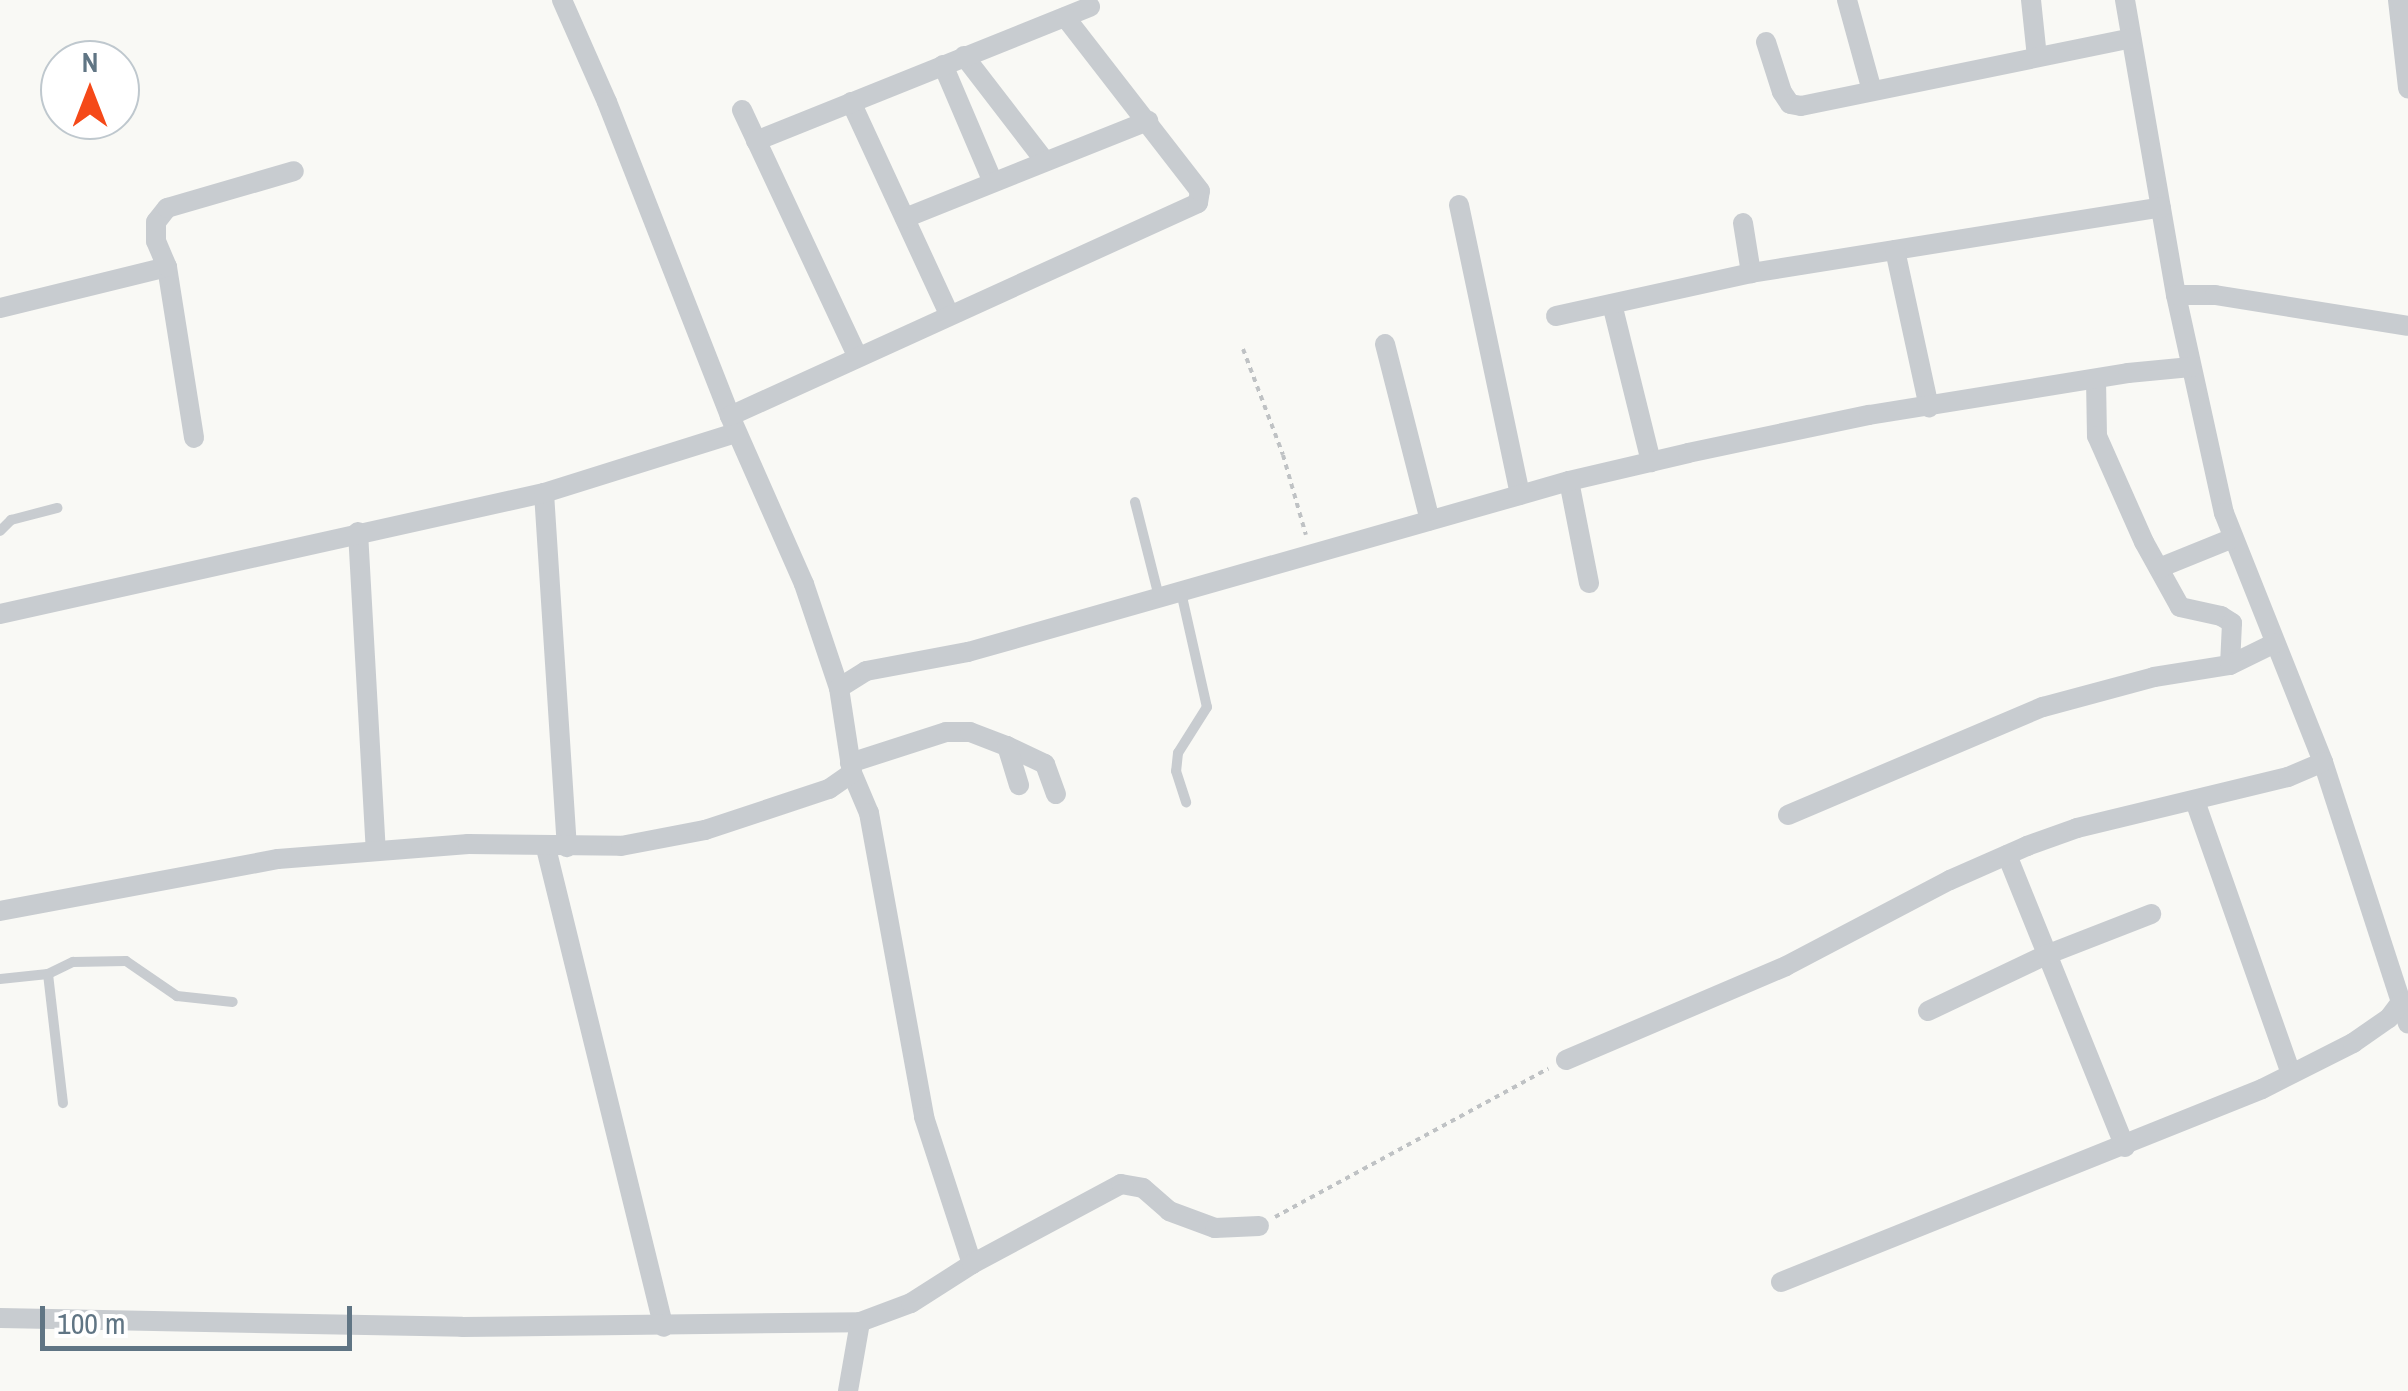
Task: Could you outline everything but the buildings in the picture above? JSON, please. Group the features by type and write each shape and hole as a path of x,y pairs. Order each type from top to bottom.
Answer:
{"street":[{"path":"562,0 733,424 804,584 839,688 851,768 870,813 924,1117 972,1264"},
{"path":"1848,0 1872,92"},
{"path":"2031,0 2037,58"},
{"path":"2125,0 2176,295 2233,538 2322,762 2408,1024"},
{"path":"2398,0 2408,88"},
{"path":"756,141 1090,6"},
{"path":"0,614 544,493 733,424 857,356 1198,203 1200,191 1065,16"},
{"path":"1766,42 1790,104 1818,104 2132,38"},
{"path":"964,56 1046,162"},
{"path":"943,65 994,182"},
{"path":"851,102 949,314"},
{"path":"742,110 857,356"},
{"path":"905,218 1148,120"},
{"path":"194,438 167,267 156,240 156,222 167,208 294,171"},
{"path":"1459,205 1520,495"},
{"path":"1556,316 1751,273 2161,207"},
{"path":"1743,223 1751,273"},
{"path":"1896,250 1929,407"},
{"path":"0,308 167,267"},
{"path":"2176,295 2215,295 2408,326"},
{"path":"1612,304 1651,462"},
{"path":"1385,344 1430,520"},
{"path":"839,688 866,671 954,656 1569,481 1869,415 2192,368"},
{"path":"2096,379 2097,436 2180,607 2232,622 2230,665"},
{"path":"1569,481 1590,583"},
{"path":"544,493 556,848 664,1326"},
{"path":"358,532 376,850"},
{"path":"2159,568 2233,538"},
{"path":"1788,814 2043,707 2154,677 2230,665 2275,643"},
{"path":"0,911 278,859 468,844 621,846 705,830 829,789 851,768 946,732 970,732 1046,764 1056,794"},
{"path":"1007,746 1019,785"},
{"path":"1566,1060 1623,1032 1786,966 1950,880 2008,855 2077,828 2288,777 2322,762"},
{"path":"2194,801 2291,1074"},
{"path":"2008,855 2125,1147"},
{"path":"1928,1011 2046,955 2151,914"},
{"path":"1781,1282 2125,1147 2291,1074 2374,1030 2401,1002"},
{"path":"0,1318 267,1326 860,1322 911,1303 972,1264 1121,1184 1143,1188 1169,1212 1215,1228 1258,1226"},
{"path":"848,1391 860,1322"}],"lane":[{"path":"1135,502 1159,598"},
{"path":"0,531 11,520 57,508"},
{"path":"1181,592 1207,707 1178,753 1176,771 1186,802"},
{"path":"0,978 48,974 74,962 126,961 177,996 233,1002"},
{"path":"48,974 63,1103"}],"path":[{"path":"1243,349 1284,455 1312,554"},
{"path":"1258,1226 1566,1060"}]}
